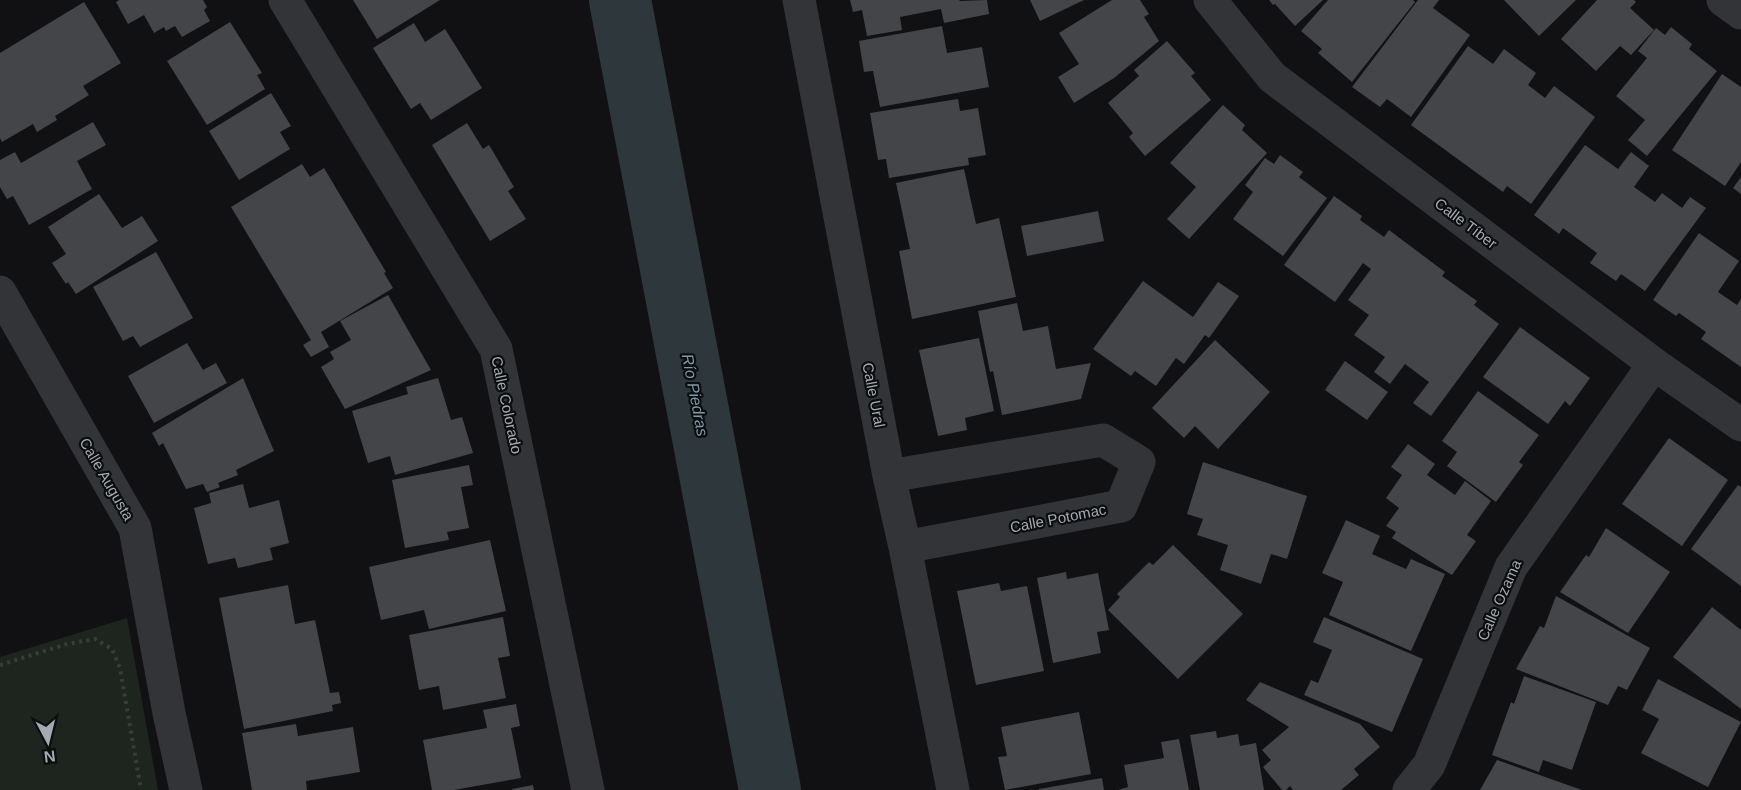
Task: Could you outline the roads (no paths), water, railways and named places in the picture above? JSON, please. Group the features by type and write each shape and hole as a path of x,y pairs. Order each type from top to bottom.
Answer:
{"street":[{"name":"Calle Colorado","path":"285,0 495,349 588,790"},
{"name":"Calle Ural","path":"799,0 889,476 953,790"},
{"name":"Calle Tíber","path":"1210,0 1272,77 1654,364 1741,426"},
{"path":"1723,0 1741,13"},
{"name":"Calle Augusta","path":"0,292 135,528 169,713 186,790"},
{"name":"Calle Ozama","path":"1409,790 1429,765 1511,567 1654,364"},
{"name":"Calle Potomac","path":"889,476 1103,440 1139,462 1121,506 905,547"}],"waterway":[{"name":"Río Piedras","path":"620,0 770,790"}]}
